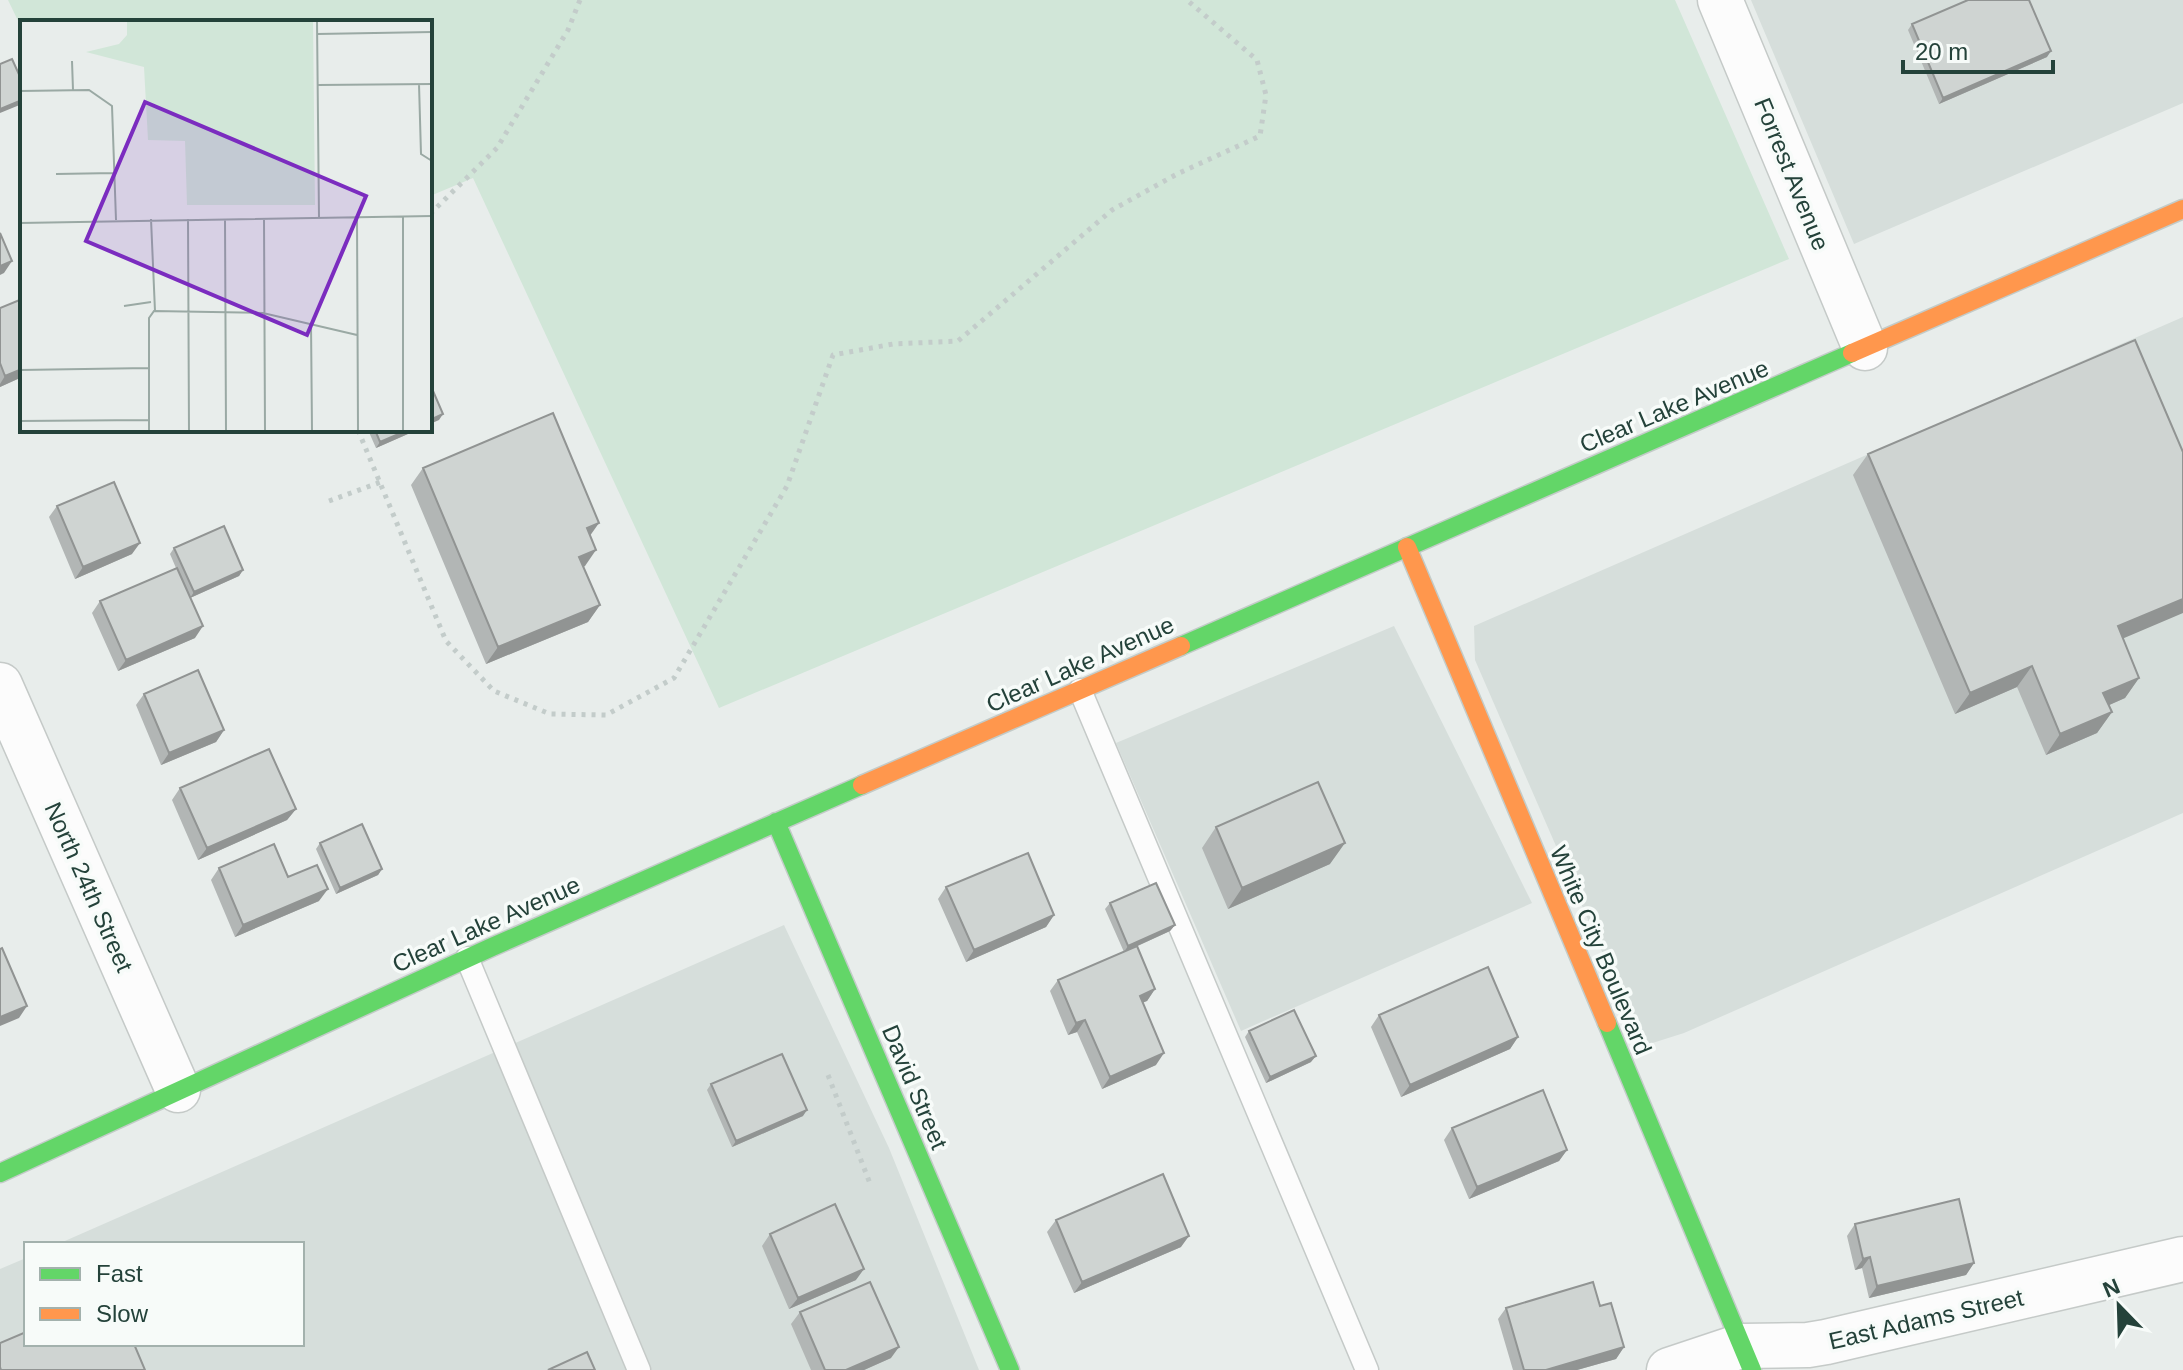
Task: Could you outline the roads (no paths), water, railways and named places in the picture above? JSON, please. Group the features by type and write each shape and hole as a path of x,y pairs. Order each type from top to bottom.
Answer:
{"main road":[{"name":"Clear Lake Avenue","path":"0,1173 467,958 2182,211"},
{"name":"White City Boulevard","path":"1407,547 1746,1358"},
{"name":"David Street","path":"776,822 1010,1370"}],"street":[{"name":"Forrest Avenue","path":"1720,0 1865,348"},
{"name":"North 24th Street","path":"2,694 178,1090"},
{"name":"East Adams Street","path":"1669,1370 1826,1342 2180,1267"}],"lane":[{"path":"1080,690 1367,1370"},
{"path":"467,958 639,1370"}]}
